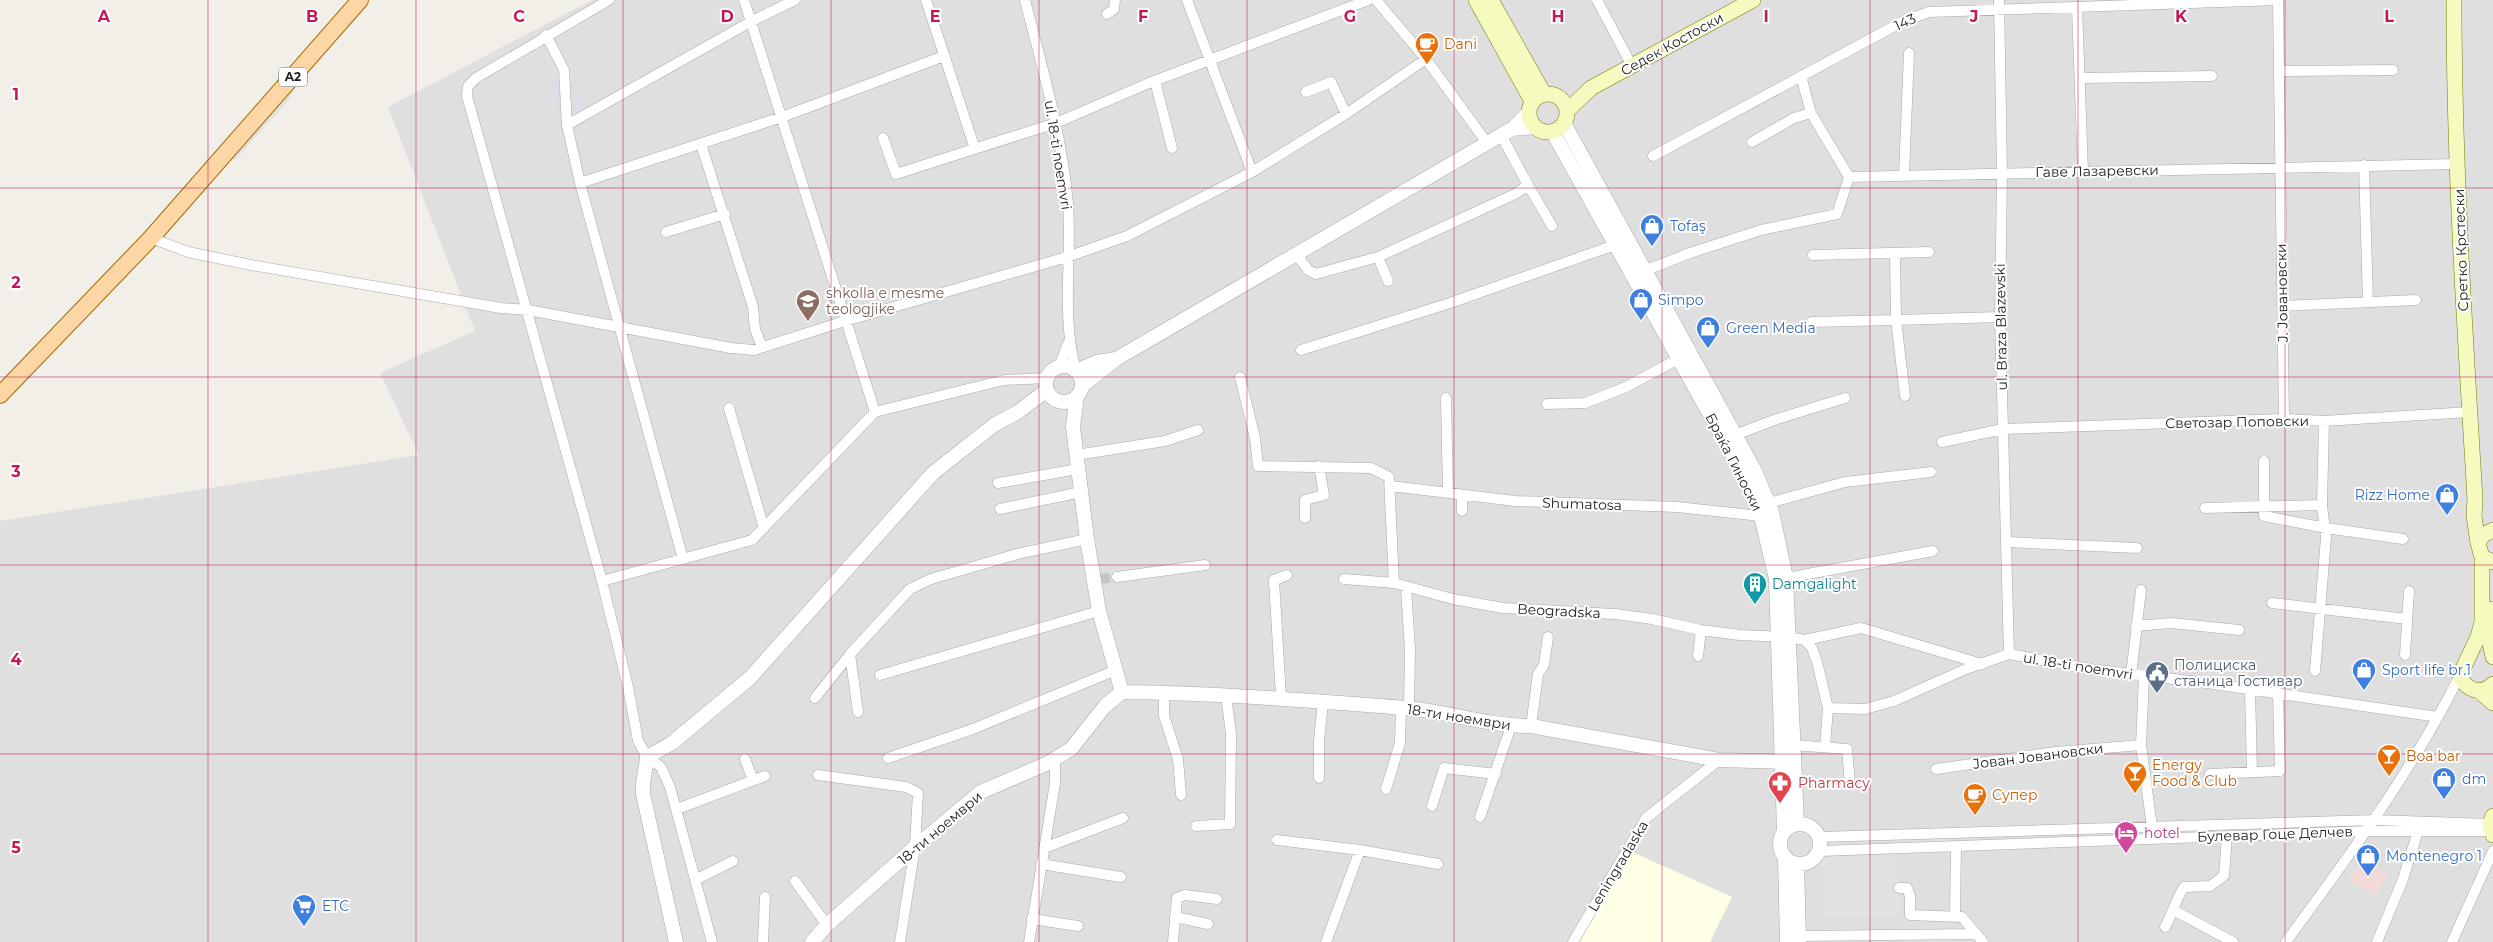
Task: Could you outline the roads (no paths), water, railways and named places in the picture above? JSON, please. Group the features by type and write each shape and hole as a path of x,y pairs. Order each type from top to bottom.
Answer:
{"main road":[{"name":"A2","path":"0,395 151,238 360,0"},
{"name":"Браќа Гиноски","path":"1476,0 1540,101"},
{"name":"Браќа Гиноски","path":"1491,0 1540,101 1536,128"},
{"name":"Седек Костоски","path":"1591,88 1753,0"},
{"name":"Сретко Крстески","path":"2454,0 2463,311 2475,499 2474,516 2484,554 2482,622 2478,637 2468,657 2469,684"},
{"path":"1540,101 1591,88"},
{"path":"1536,128 1561,121 1591,88"},
{"name":"Браќа Гиноски","path":"1540,101 1562,101 1561,121"},
{"path":"2475,499 2492,530 2482,535 2484,554"},
{"path":"2493,606 2490,643 2493,657"},
{"path":"2468,657 2482,654 2493,661"},
{"path":"2469,684 2493,684"},
{"path":"2469,684 2493,703"}],"street":[{"path":"609,0 546,35 476,78 468,86 467,96 602,581 628,687 638,741 647,757 661,767 677,810 697,879 712,942"},
{"path":"744,0 875,412"},
{"path":"567,126 752,21 795,0"},
{"path":"926,0 975,149"},
{"name":"ul. 18-ti noemvri","path":"1025,0 1056,123 1068,205 1068,344 1076,371"},
{"path":"1107,14 1114,9 1115,0"},
{"path":"1187,0 1212,61 1252,172"},
{"path":"883,138 896,174 1056,123 1155,81 1212,61 1368,0"},
{"path":"1376,0 1426,59 1487,143"},
{"path":"1597,0 1632,66"},
{"name":"143","path":"1653,156 1902,22 1929,12 1999,5 2077,7 2278,0"},
{"name":"Ј. Јовановски","path":"2278,0 2284,420"},
{"name":"ul. Braza Blazevski","path":"1999,5 2002,173 2000,317 2009,654"},
{"path":"2077,7 2084,172"},
{"path":"546,35 564,70 567,126 580,183 618,328 683,559"},
{"path":"1904,175 1909,53"},
{"path":"580,183 782,117 944,56"},
{"path":"151,238 188,252 251,265 502,308 528,310 731,348 754,350 845,321 1067,257 1127,236 1252,172 1346,114 1426,59"},
{"path":"2279,71 2393,70"},
{"path":"1644,271 1761,230 1837,214 1849,176 1811,113 1801,76"},
{"path":"2080,78 2212,76"},
{"path":"1155,81 1172,148"},
{"path":"1306,92 1331,82 1346,114"},
{"path":"602,581 752,540 875,412 1004,380 1052,392 1072,400 1079,391 1116,359 1506,132 1540,101"},
{"path":"1752,142 1794,118 1811,113"},
{"name":"Браќа Гиноски","path":"1561,121 1615,245 1744,476 1767,510 1793,745 1788,762 1784,831 1780,844 1785,857 1795,940"},
{"name":"Браќа Гиноски","path":"1561,121 1755,471 1786,578 1782,637 1788,762 1797,824"},
{"path":"1506,132 1536,128"},
{"path":"1506,132 1528,185 1552,226"},
{"path":"701,144 725,214 753,307 755,329 762,347"},
{"name":"Гаве Лазаревски","path":"1849,176 2458,164"},
{"path":"2364,165 2368,302"},
{"path":"1297,255 1308,270 1316,274 1378,257 1514,194 1528,185"},
{"path":"666,232 725,214"},
{"path":"1301,350 1450,303 1615,245"},
{"path":"1813,255 1929,252"},
{"path":"1895,253 1896,320 1905,396"},
{"path":"1378,257 1388,281"},
{"path":"2283,306 2416,300"},
{"path":"1811,322 2000,317"},
{"name":"ul. 18-ti noemvri","path":"1060,367 1068,344"},
{"path":"1076,371 1097,362 1116,359"},
{"path":"1547,404 1585,403 1626,387 1678,359"},
{"path":"1073,427 1052,392 1050,373 1060,367 1071,368 1076,371 1082,380 1073,427 1077,462 1087,539 1097,579 1099,611 1122,692"},
{"path":"1240,378 1255,438 1258,466 1371,468 1389,478 1391,486 1390,520 1394,583"},
{"path":"676,942 643,794 642,781 647,757 672,743 750,678 933,473 994,425 1052,392"},
{"path":"1446,398 1448,492"},
{"path":"1735,435 1777,419 1845,398"},
{"path":"729,408 764,528"},
{"name":"Светозар Поповски","path":"1942,442 2003,428 2284,420 2324,421 2470,412"},
{"path":"2315,671 2326,528 2322,505 2324,421"},
{"path":"998,483 1165,441 1198,430"},
{"path":"2264,461 2264,516 2326,528 2403,539"},
{"path":"1305,518 1305,500 1324,495 1319,466"},
{"path":"1767,510 1845,482 1931,472"},
{"name":"Shumatosa","path":"1391,486 1523,502 1767,510"},
{"path":"1000,509 1081,492"},
{"path":"1462,495 1462,512"},
{"path":"2205,508 2322,505"},
{"path":"815,698 850,654 910,589 931,579 1017,554 1087,539"},
{"path":"2007,542 2136,548"},
{"path":"1786,578 1933,551"},
{"path":"1117,576 1205,565"},
{"path":"1282,697 1274,580 1287,575"},
{"name":"Beogradska","path":"1344,579 1394,583 1406,588 1453,599 1503,608 1615,614 1740,636 1782,637"},
{"path":"1386,789 1400,743 1405,708 1410,649 1406,588"},
{"path":"2131,675 2141,590"},
{"path":"2405,655 2409,591"},
{"path":"2272,603 2407,619"},
{"path":"880,675 1099,611"},
{"path":"2136,626 2172,623 2239,630"},
{"path":"1782,637 1805,640 1861,628 1982,664"},
{"path":"1698,656 1701,630"},
{"path":"1531,726 1538,674 1544,665 1548,638"},
{"path":"1805,640 1812,648 1817,662 1828,708 1825,746"},
{"path":"850,654 858,712"},
{"name":"ul. 18-ti noemvri","path":"1828,708 1865,709 1894,701 2009,654 2131,675 2250,688 2438,717"},
{"path":"888,758 974,729 1116,670"},
{"path":"2144,676 2141,745 2152,827"},
{"path":"2286,942 2368,831 2446,705 2469,684"},
{"path":"2446,705 2469,684"},
{"path":"2250,688 2252,772"},
{"name":"18-ти ноември","path":"812,942 827,925 915,847 981,792 1055,759 1071,749 1105,706 1122,692 1282,697 1405,708 1511,726 1531,726 1719,760 1788,762"},
{"path":"1164,692 1164,716 1178,758 1181,795"},
{"path":"2210,774 2280,771 2278,692"},
{"path":"1196,826 1230,824 1231,734 1226,695"},
{"path":"1319,778 1319,741 1323,701"},
{"path":"1480,817 1511,726"},
{"path":"1793,745 1847,749 1850,784"},
{"name":"Јован Јовановски","path":"1936,769 2056,752 2141,745"},
{"path":"745,759 753,780"},
{"path":"1029,942 1055,783 1055,759"},
{"name":"Leningradaska","path":"1573,942 1646,818 1719,760"},
{"path":"1432,806 1444,768 1496,774"},
{"path":"818,775 914,789 918,793 915,847 900,942"},
{"path":"677,810 765,776"},
{"path":"1044,848 1123,818"},
{"name":"Булевар Гоце Делчев","path":"1820,844 2152,827 2374,820 2492,827"},
{"path":"1784,831 1797,824 1811,826 1820,844 1811,862 1797,864 1785,857"},
{"name":"Булевар Гоце Делчев","path":"1820,844 1956,846 2492,827"},
{"path":"2377,942 2403,879 2418,831"},
{"path":"2165,927 2175,911 2180,890 2184,887 2210,886 2224,876 2227,836"},
{"path":"1277,840 1360,850 1438,864"},
{"path":"1955,916 1956,846"},
{"path":"1326,942 1360,850"},
{"path":"2452,942 2493,851"},
{"path":"697,879 733,861"},
{"path":"1041,864 1121,877"},
{"path":"1797,864 1795,940 1980,938"},
{"path":"796,881 827,925"},
{"path":"1899,888 1907,888 1910,896 1910,915 1962,917 1980,938"},
{"path":"1173,942 1177,898 1185,894 1217,899"},
{"path":"763,942 765,897"},
{"path":"2175,911 2233,942"},
{"path":"1175,917 1208,924"},
{"path":"1032,918 1078,926"}],"tunnel":[{"path":"1100,579 1117,577"}],"place":[{"name":"Dani","path":"1427,65"},
{"name":"Tofaş","path":"1652,247"},
{"name":"Simpo","path":"1641,321"},
{"name":"shkolla e mesme teologjike","path":"808,322"},
{"name":"Green Media","path":"1708,349"},
{"name":"Rizz Home","path":"2447,516"},
{"name":"Damgalight","path":"1755,605"},
{"name":"Sport life br.1","path":"2364,691"},
{"name":"Полициска станица Гостивар","path":"2157,694"},
{"name":"Boa bar","path":"2389,777"},
{"name":"Energy Food & Club","path":"2135,794"},
{"name":"dm","path":"2444,800"},
{"name":"Pharmacy","path":"1780,804"},
{"name":"Супер","path":"1975,816"},
{"name":"hotel","path":"2126,854"},
{"name":"Montenegro 1","path":"2368,877"},
{"name":"ETC","path":"304,927"}]}
